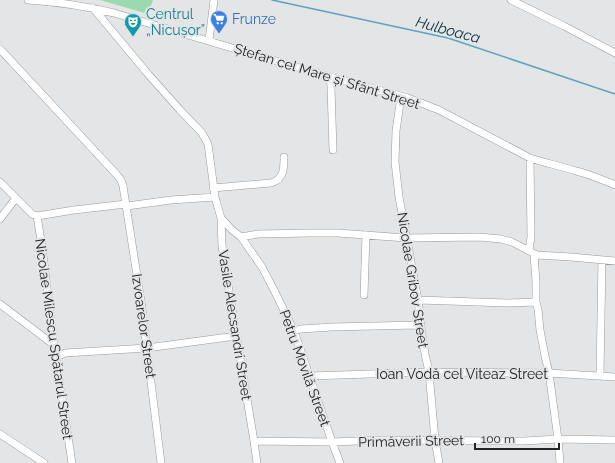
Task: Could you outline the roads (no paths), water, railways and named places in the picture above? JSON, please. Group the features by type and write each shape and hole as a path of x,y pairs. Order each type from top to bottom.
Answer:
{"street":[{"name":"Ștefan cel Mare și Sfânt Street","path":"28,0 57,2 114,12 401,96 439,110 530,158 577,171 615,185"},
{"path":"209,40 214,0"},
{"path":"511,0 615,53"},
{"name":"Vasile Alecsandri Street","path":"94,8 148,74 205,137 208,144 213,188 221,218 222,246 257,463"},
{"name":"Izvoarelor Street","path":"0,49 121,180 141,301 160,463"},
{"path":"330,76 333,150"},
{"name":"Nicolae Gribov Street","path":"401,96 396,131 395,162 399,197 418,300 421,328 429,372 435,440 439,463"},
{"path":"213,188 275,182 281,177 284,166 284,157"},
{"path":"530,158 531,252 536,282 536,302 549,373 560,463"},
{"path":"0,182 32,214 37,216 74,210 215,197"},
{"path":"0,220 16,198"},
{"name":"Nicolae Milescu Spătarul Street","path":"37,216 54,345 72,463"},
{"name":"Petru Movilă Street","path":"221,218 241,237 252,252 294,331 340,463"},
{"path":"241,237 258,234 287,233 324,233 406,238 479,237 501,239 512,242 537,255 615,261"},
{"path":"364,295 366,235"},
{"path":"600,375 602,260"},
{"path":"418,300 500,303 536,302"},
{"path":"0,304 54,345"},
{"path":"294,331 301,329 332,327 417,325 421,328"},
{"path":"56,357 65,353 147,348 236,336"},
{"name":"Ioan Vodă cel Viteaz Street","path":"310,376 429,372 549,373 615,377"},
{"path":"0,434 44,463"},
{"name":"Primăverii Street","path":"254,441 332,442 381,440 615,440"}],"waterway":[{"name":"Hulboaca","path":"272,0 448,38 615,94"}],"place":[{"name":"Frunze","path":"219,34"},
{"name":"Centrul „Nicușor”","path":"133,37"}]}
